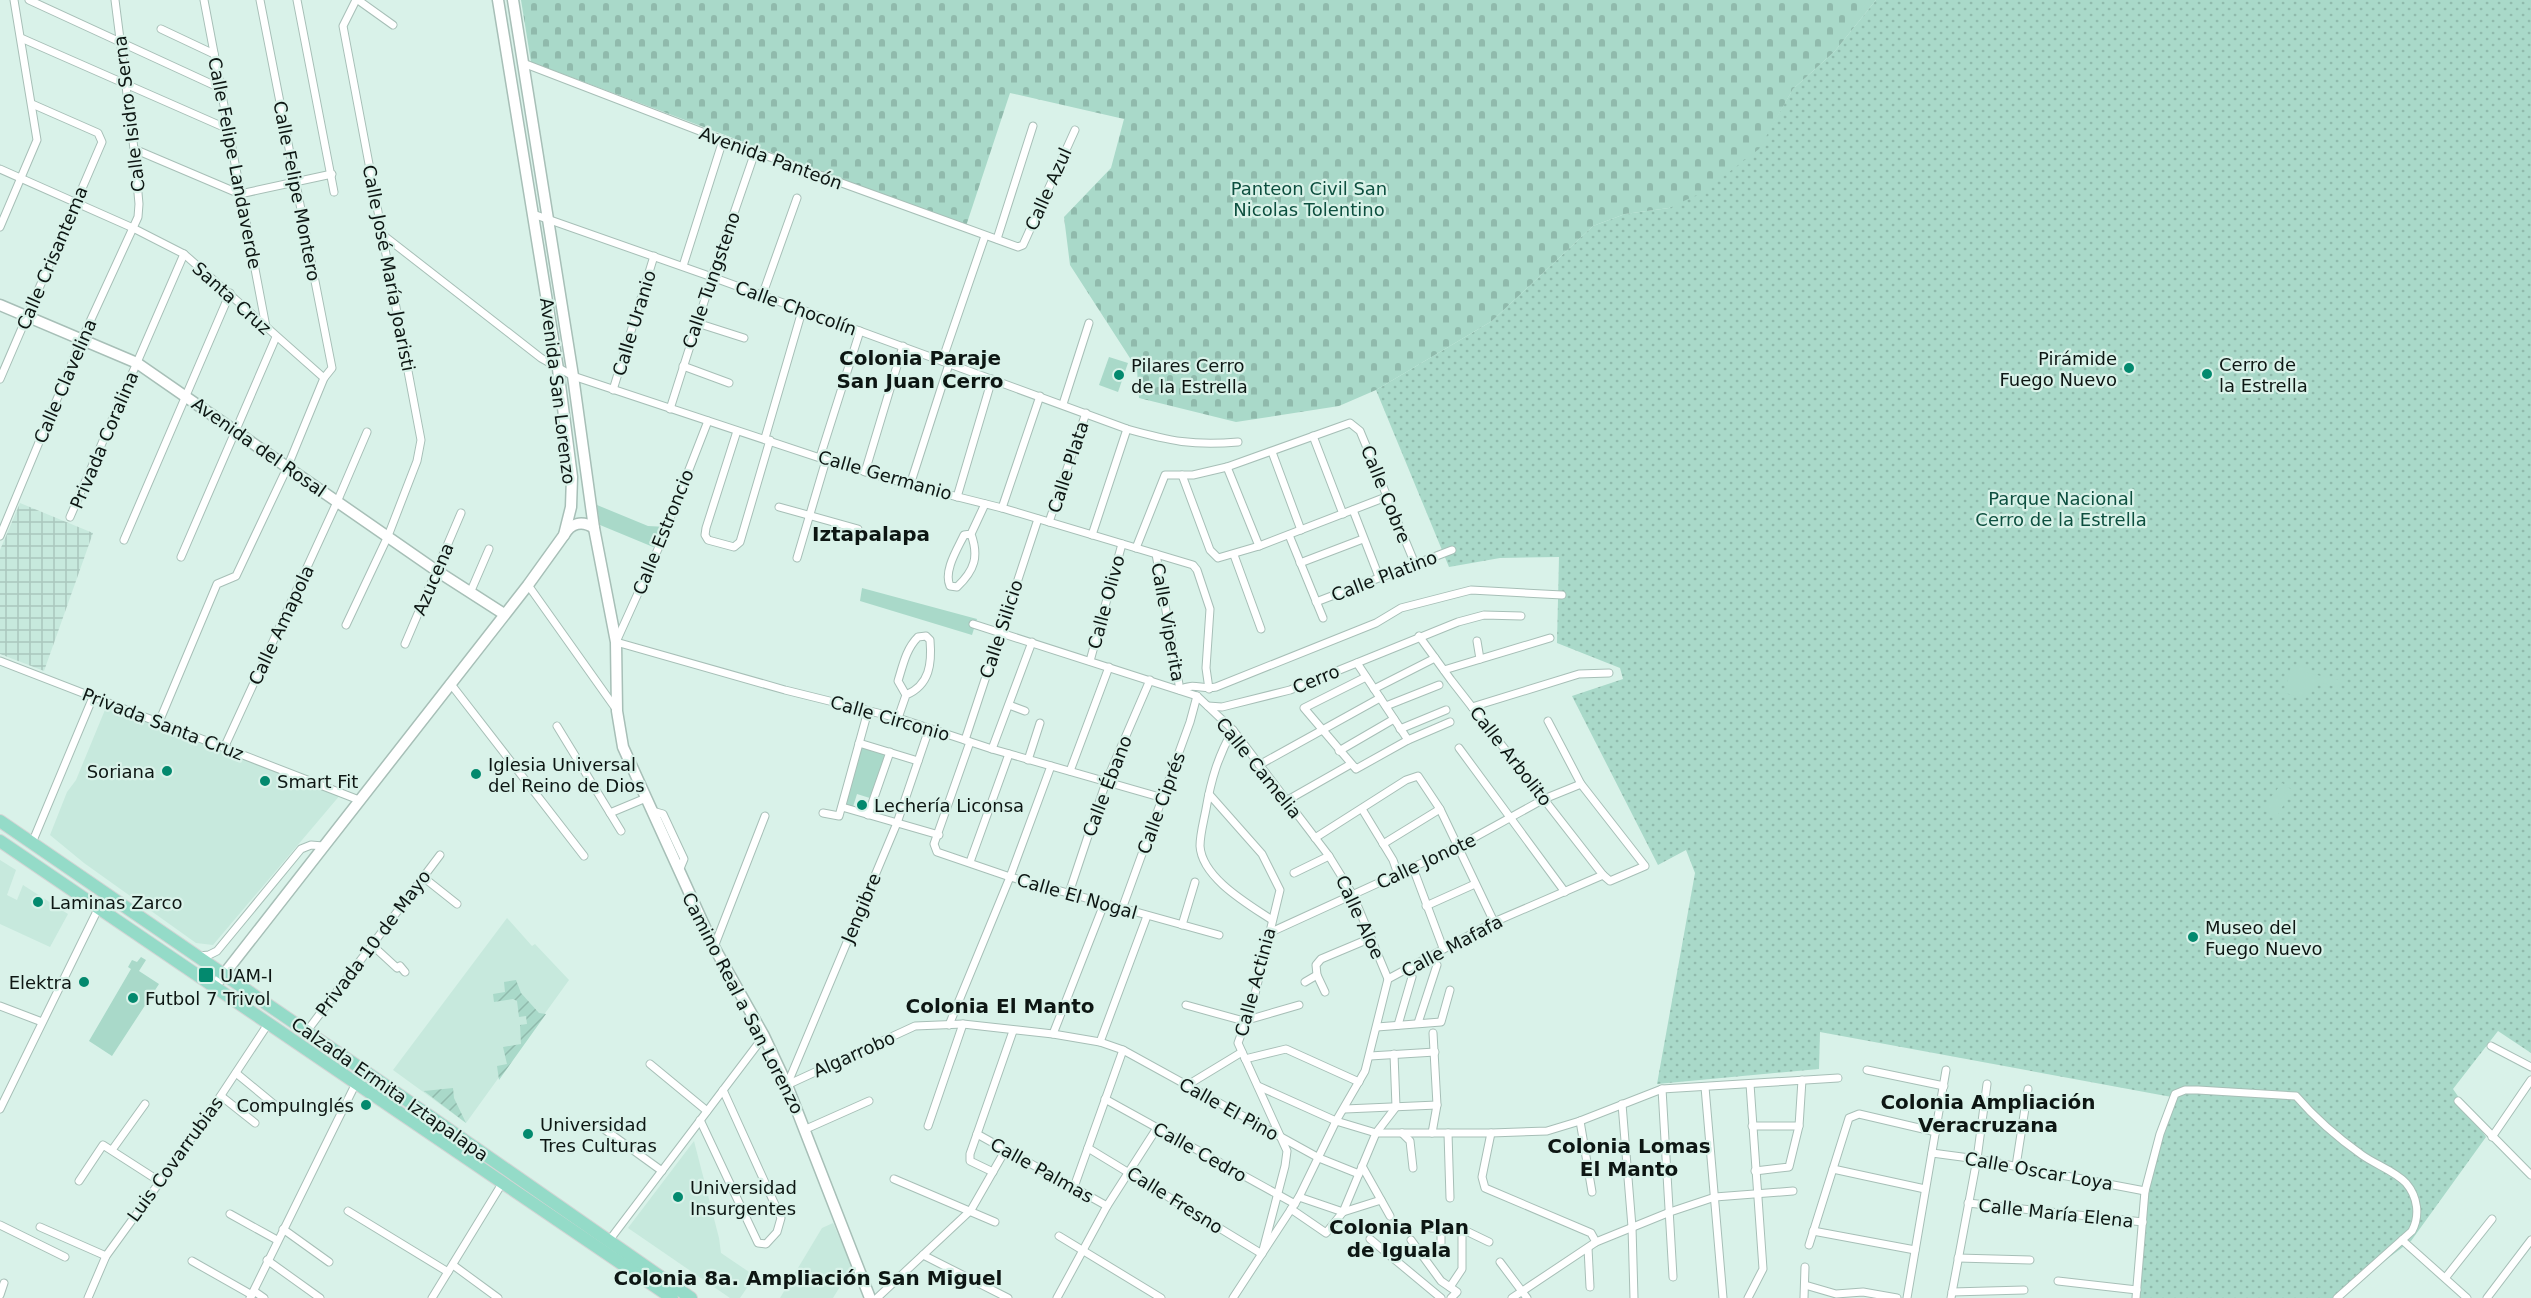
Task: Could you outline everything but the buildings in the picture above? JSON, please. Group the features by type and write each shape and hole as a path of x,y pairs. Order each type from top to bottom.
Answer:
{"main road":[{"name":"Avenida San Lorenzo","path":"214,987 528,585 564,535 571,507 572,477 558,369 498,0"},
{"name":"Avenida San Lorenzo","path":"513,0 573,376 594,528"},
{"path":"540,260 554,258"},
{"name":"Avenida del Rosal","path":"0,305 137,363 437,571 504,614"},
{"path":"564,535 568,529 578,524 586,524 594,528"},
{"name":"Camino Real a San Lorenzo","path":"594,528 616,642 617,711 623,747 714,947 764,1036 787,1085 870,1298"},
{"name":"Calzada Ermita Iztapalapa","path":"0,820 307,1031 604,1246 672,1298"},
{"name":"Calzada Ermita Iztapalapa","path":"0,841 503,1182 691,1298"}],"street":[{"path":"0,227 37,140 14,0"},
{"path":"30,0 220,88"},
{"name":"Calle Isidro Serna","path":"116,0 135,149 139,204 138,217 133,228"},
{"name":"Calle Felipe Landaverde","path":"204,0 266,327"},
{"name":"Calle Felipe Montero","path":"260,0 332,369 324,378"},
{"path":"297,0 334,192"},
{"path":"357,0 393,26"},
{"name":"Calle José María Joaristi","path":"346,625 388,536 417,461 420,440 343,26 357,0"},
{"path":"162,29 214,54"},
{"path":"21,38 228,129"},
{"name":"Avenida Panteón","path":"523,63 755,152 1021,247"},
{"name":"Calle Crisantema","path":"0,379 102,142 98,133 32,104"},
{"path":"997,239 1033,126"},
{"name":"Calle Azul","path":"1021,247 1075,130"},
{"path":"683,266 723,140"},
{"path":"135,149 240,194 332,174"},
{"name":"Calle Tungsteno","path":"670,409 682,366 755,152"},
{"name":"Santa Cruz","path":"0,170 133,228 184,254 324,378"},
{"path":"762,296 797,198"},
{"name":"Calle Chocolín","path":"533,214 683,266 1127,429 1166,440 1204,445 1238,442"},
{"name":"Calle Clavelina","path":"0,536 82,339 133,228"},
{"name":"Calle Germanio","path":"383,235 541,358 573,376 823,459 910,485 1002,508 1193,566 1197,570 1210,609 1206,668 1209,689"},
{"path":"910,485 986,236"},
{"name":"Privada Coralina","path":"70,517 184,254"},
{"name":"Calle Uranio","path":"613,390 654,256"},
{"path":"124,540 230,293"},
{"path":"737,431 705,535 708,540 734,547 740,542 802,311"},
{"path":"697,323 744,338"},
{"path":"1063,404 1089,323"},
{"path":"797,558 860,331"},
{"path":"181,557 276,337"},
{"path":"866,472 903,346"},
{"path":"682,366 729,383"},
{"path":"159,722 217,584 236,576 287,468 324,378"},
{"path":"957,496 992,379"},
{"path":"1002,508 1040,396"},
{"name":"Calle Plata","path":"1049,522 1086,413"},
{"name":"Calle Estroncio","path":"616,642 658,549 708,421"},
{"name":"Calle Cobre","path":"1313,436 1344,425 1355,425 1360,431 1414,564"},
{"path":"1092,535 1127,429"},
{"name":"Calle Amapola","path":"224,748 338,502 367,432"},
{"path":"1136,548 1162,478 1171,474 1182,476 1227,467 1313,436 1343,514"},
{"path":"1272,452 1301,530"},
{"path":"1227,467 1258,546"},
{"path":"1182,476 1215,557 1234,555 1386,497"},
{"path":"971,534 964,535 954,556 948,581 950,586 957,587 969,576 977,551 971,534 985,504"},
{"path":"779,507 858,529"},
{"path":"1353,510 1379,577"},
{"name":"Azucena","path":"405,644 461,513"},
{"name":"Calle Silicio","path":"967,741 1038,519"},
{"path":"1289,535 1323,618"},
{"path":"1300,563 1364,539"},
{"name":"Calle Olivo","path":"1090,660 1122,544"},
{"path":"470,593 489,549"},
{"name":"Calle Platino","path":"1316,602 1452,550"},
{"name":"Calle Viperita","path":"1156,554 1180,690"},
{"path":"1234,555 1261,629"},
{"path":"528,585 617,711"},
{"path":"1180,690 1191,685 1209,689 1376,623 1401,608 1471,590 1562,595"},
{"name":"Cerro","path":"1208,706 1222,706 1290,690 1419,636 1484,615 1521,616"},
{"name":"Calle Camelia","path":"973,624 1197,696 1233,730 1329,856"},
{"path":"898,718 906,695 898,681 905,658 911,644 918,636 926,636 930,640 930,669 924,682 914,692 906,695"},
{"name":"Calle Arbolito","path":"1419,636 1443,670 1604,875"},
{"path":"1443,670 1550,638"},
{"path":"1477,641 1480,659"},
{"name":"Calle Circonio","path":"616,642 898,718 1028,760 1163,798"},
{"path":"992,749 1032,642"},
{"path":"1374,689 1435,658"},
{"name":"Privada Santa Cruz","path":"0,660 359,800"},
{"path":"1357,663 1408,740"},
{"path":"1070,771 1109,667"},
{"path":"1472,707 1580,674 1609,673"},
{"path":"1366,677 1304,708 1356,769 1408,740 1450,722"},
{"name":"Calle Ébano","path":"1069,894 1106,782 1150,680"},
{"path":"450,683 584,856"},
{"path":"1386,706 1439,685"},
{"name":"Calle Ciprés","path":"1122,909 1163,798 1197,696"},
{"path":"32,843 93,697"},
{"path":"1259,765 1380,698"},
{"path":"1009,705 1025,711"},
{"path":"1400,729 1446,710"},
{"path":"823,813 839,816 868,711"},
{"path":"1339,751 1394,719"},
{"path":"1548,721 1581,784"},
{"path":"1028,760 1040,723"},
{"path":"557,726 621,831"},
{"name":"Jengibre","path":"787,1085 897,824 929,729"},
{"path":"1233,730 1220,753 1210,780 1200,846 1207,865 1233,894 1272,920"},
{"path":"842,807 939,835 967,741"},
{"path":"859,743 918,761"},
{"path":"1459,748 1565,892"},
{"path":"868,815 890,752"},
{"path":"970,862 1009,754"},
{"path":"1286,801 1352,764"},
{"path":"949,1025 1011,877 1051,766"},
{"path":"1316,838 1406,780 1418,776 1440,809 1494,922"},
{"name":"Calle Jonote","path":"1269,933 1457,847 1544,800 1581,784"},
{"name":"Calle Mafafa","path":"1233,1298 1299,1197 1336,1121 1359,1082 1370,1056 1388,979 1494,922 1604,875 1610,881 1646,866 1581,784"},
{"name":"Calle Actinia","path":"1209,794 1262,854 1280,890 1254,998 1238,1043 1287,1151 1262,1254"},
{"path":"610,813 646,798"},
{"path":"1362,809 1398,874"},
{"path":"1383,844 1440,809"},
{"path":"714,947 765,816"},
{"name":"Calle El Nogal","path":"939,835 934,844 937,852 1011,877 1219,935"},
{"path":"197,956 209,955 217,951 301,849 311,845 323,846"},
{"name":"Privada 10 de Mayo","path":"307,1031 440,855"},
{"path":"1294,873 1329,856"},
{"name":"Calle Aloe","path":"1329,856 1353,895 1388,979"},
{"path":"1413,868 1443,948"},
{"path":"423,877 457,904"},
{"path":"1182,925 1195,882"},
{"path":"1426,906 1475,884"},
{"path":"1053,1034 1104,904"},
{"path":"0,1109 99,907"},
{"path":"1100,1042 1147,916"},
{"path":"1325,992 1317,975 1316,965 1321,959 1371,938"},
{"path":"372,945 397,968 400,966 405,972"},
{"path":"1418,1023 1437,965"},
{"path":"1305,982 1317,975"},
{"path":"1398,1025 1412,977"},
{"path":"1377,1027 1441,1022 1450,990"},
{"path":"1186,1005 1244,1021 1299,1005"},
{"path":"0,1006 42,1022"},
{"name":"Luis Covarrubias","path":"88,1298 106,1256 221,1096 268,1024"},
{"path":"928,1126 963,1024"},
{"name":"Algarrobo","path":"787,1085 915,1026 963,1024 1053,1034 1100,1042"},
{"path":"993,1172 970,1161 970,1154 1013,1031"},
{"path":"1432,1132 1437,1105 1433,1033"},
{"path":"604,1246 764,1036"},
{"name":"Calle El Pino","path":"1100,1042 1123,1050 1319,1158 1359,1174"},
{"path":"2491,1046 2531,1067"},
{"path":"1186,1086 1243,1055 1286,1048 1359,1082"},
{"path":"1074,1187 1123,1050"},
{"path":"1370,1056 1435,1052"},
{"path":"1343,1212 1376,1133 1396,1107 1394,1054"},
{"path":"650,1064 707,1111"},
{"path":"1866,1070 1944,1086"},
{"path":"1907,1298 1946,1070"},
{"path":"236,1072 276,1106"},
{"path":"1258,1086 1336,1121 1376,1133 1491,1133 1547,1131 1580,1121 1662,1089 1838,1078"},
{"path":"1755,1171 1789,1167 1799,1126 1802,1080"},
{"path":"2492,1137 2531,1080"},
{"path":"252,1295 267,1260 356,1083"},
{"path":"1748,1298 1763,1269 1750,1084"},
{"path":"1987,1084 1977,1159 1951,1295 2024,1290"},
{"path":"1705,1087 1723,1298"},
{"path":"1662,1089 1673,1277"},
{"path":"2016,1166 2028,1089"},
{"path":"700,1120 758,1243 766,1244 777,1232 781,1218 723,1090"},
{"path":"2058,1281 2136,1294 2145,1191 2160,1134 2175,1094 2185,1090 2296,1096 2313,1115 2362,1155 2408,1186 2418,1216 2412,1231 2337,1298"},
{"path":"221,1096 255,1123"},
{"name":"Calle Cedro","path":"1105,1099 1276,1194 1326,1233 1343,1212"},
{"path":"806,1129 869,1101"},
{"path":"2458,1101 2531,1175"},
{"path":"111,1150 145,1104"},
{"path":"1622,1104 1632,1227 1633,1297"},
{"path":"1345,1109 1437,1105"},
{"path":"1809,1245 1849,1118 1859,1114 1936,1132"},
{"path":"1580,1121 1592,1192"},
{"path":"597,1124 662,1171"},
{"path":"1752,1126 1799,1126"},
{"path":"1057,1298 1107,1206 1157,1128"},
{"path":"1401,1132 1410,1141 1413,1167"},
{"path":"1448,1133 1450,1198"},
{"path":"1491,1133 1482,1177 1485,1188 1591,1233 1596,1242"},
{"name":"Calle Palmas","path":"977,1134 1107,1206"},
{"path":"80,1181 103,1146 159,1181"},
{"name":"Calle Fresno","path":"1088,1148 1262,1254"},
{"path":"877,1298 971,1210 1006,1149"},
{"name":"Calle Oscar Loya","path":"1932,1153 1977,1159 2145,1191"},
{"path":"1362,1166 1390,1216"},
{"path":"1833,1169 1925,1189"},
{"path":"894,1179 996,1221"},
{"path":"432,1298 503,1182"},
{"path":"1512,1298 1596,1242 1670,1212 1715,1197 1756,1192 1793,1191"},
{"path":"1299,1197 1343,1212 1381,1200"},
{"name":"Calle María Elena","path":"1968,1203 2143,1222"},
{"path":"348,1211 448,1272"},
{"path":"231,1214 278,1240"},
{"path":"2446,1277 2492,1219"},
{"path":"0,1226 65,1257"},
{"path":"40,1227 106,1256"},
{"path":"283,1228 329,1262"},
{"path":"1431,1228 1462,1229 1489,1242"},
{"path":"1441,1228 1441,1243"},
{"path":"1411,1240 1441,1281 1453,1292 1462,1269 1462,1229"},
{"path":"1814,1231 1915,1251"},
{"path":"1059,1236 1161,1298"},
{"path":"1370,1239 1441,1298"},
{"path":"2402,1239 2467,1298"},
{"path":"2487,1298 2531,1240"},
{"path":"1588,1248 1590,1287"},
{"path":"923,1255 1008,1298"},
{"path":"1958,1258 2030,1260"},
{"path":"267,1260 320,1298"},
{"path":"192,1262 252,1295 264,1298"},
{"path":"1500,1262 1527,1298"},
{"path":"453,1264 498,1298"},
{"path":"1804,1298 1805,1267"},
{"path":"0,1295 4,1283"},
{"path":"1805,1285 1836,1294 1897,1298"}],"shaded area":[{"path":"20,503 93,533 44,671 0,654 0,550"},
{"path":"107,705 341,794 213,945 196,943 84,863 50,835"},
{"path":"0,860 16,870 7,895 17,900 23,885 68,914 50,947 0,924"},
{"path":"507,918 532,946 535,944 569,980 466,1123 393,1070"},
{"path":"694,1141 721,1253 755,1276 740,1298 730,1298 628,1228"},
{"path":"833,1223 852,1267 833,1298 780,1298 822,1228"}],"green space":[{"name":"Panteon Civil San Nicolas Tolentino","path":"521,0 1876,0 1835,51 1793,89 1759,149 1703,192 1669,208 1625,214 1593,226 1492,321 1376,390 1339,406 1236,422 1139,398 1137,369 1070,265 1064,217 1111,168 1124,119 1010,93 966,226 531,62"},
{"name":"Parque Nacional Cerro de la Estrella","path":"1876,0 2531,0 2531,1053 2498,1031 2453,1089 2486,1137 2411,1241 2335,1298 2138,1298 2145,1180 2177,1098 1820,1032 1819,1069 1657,1084 1695,873 1686,850 1658,865 1572,696 1623,679 1620,668 1557,643 1559,557 1500,558 1449,567 1376,390 1492,321 1593,226 1625,214 1669,208 1758,149 1793,89 1835,51"},
{"path":"1109,357 1128,363 1118,392 1099,385"},
{"path":"597,505 648,526 667,527 658,549 600,525"},
{"path":"862,588 977,619 972,635 860,601"},
{"path":"2303,665 2308,673 2343,681 2339,688 2320,682 2311,692 2306,692 2301,697 2285,693 2291,666"},
{"path":"859,743 890,752 873,799 857,794 852,810 842,807"},
{"path":"2282,783 2292,790 2276,818 2262,809"},
{"name":"Futbol 7 Trivol","path":"141,957 146,960 139,971 159,984 112,1056 89,1041 131,969 128,967 132,960 137,962"},
{"path":"516,980 521,993 539,1013 546,1014 499,1080 497,1066 507,1064 503,1047 521,1044 520,1025 527,1024 526,1016 519,1017 517,1001 513,999 494,1002 493,994 505,992 504,982"},
{"path":"453,1088 454,1098 466,1123 424,1091"}],"place":[{"name":"Pirámide Fuego Nuevo","path":"2129,368"},
{"name":"Cerro de la Estrella","path":"2207,374"},
{"name":"Pilares Cerro de la Estrella","path":"1119,375"},
{"name":"Soriana","path":"167,771"},
{"name":"Iglesia Universal del Reino de Dios","path":"476,774"},
{"name":"Smart Fit","path":"265,781"},
{"name":"Lechería Liconsa","path":"862,805"},
{"name":"Laminas Zarco","path":"38,902"},
{"name":"Museo del Fuego Nuevo","path":"2193,937"},
{"name":"UAM-I","path":"206,975"},
{"name":"Elektra","path":"84,982"},
{"name":"Futbol 7 Trivol","path":"133,998"},
{"name":"CompuInglés","path":"366,1105"},
{"name":"Universidad Tres Culturas","path":"528,1134"},
{"name":"Universidad Insurgentes","path":"678,1197"}],"district":[{"name":"Colonia Paraje San Juan Cerro","path":"920,370"},
{"name":"Iztapalapa","path":"871,534"},
{"name":"Colonia El Manto","path":"1000,1006"},
{"name":"Colonia Ampliación Veracruzana","path":"1988,1114"},
{"name":"Colonia Lomas El Manto","path":"1629,1158"},
{"name":"Colonia Plan de Iguala","path":"1399,1238"},
{"name":"Colonia 8a. Ampliación San Miguel","path":"808,1278"}]}
